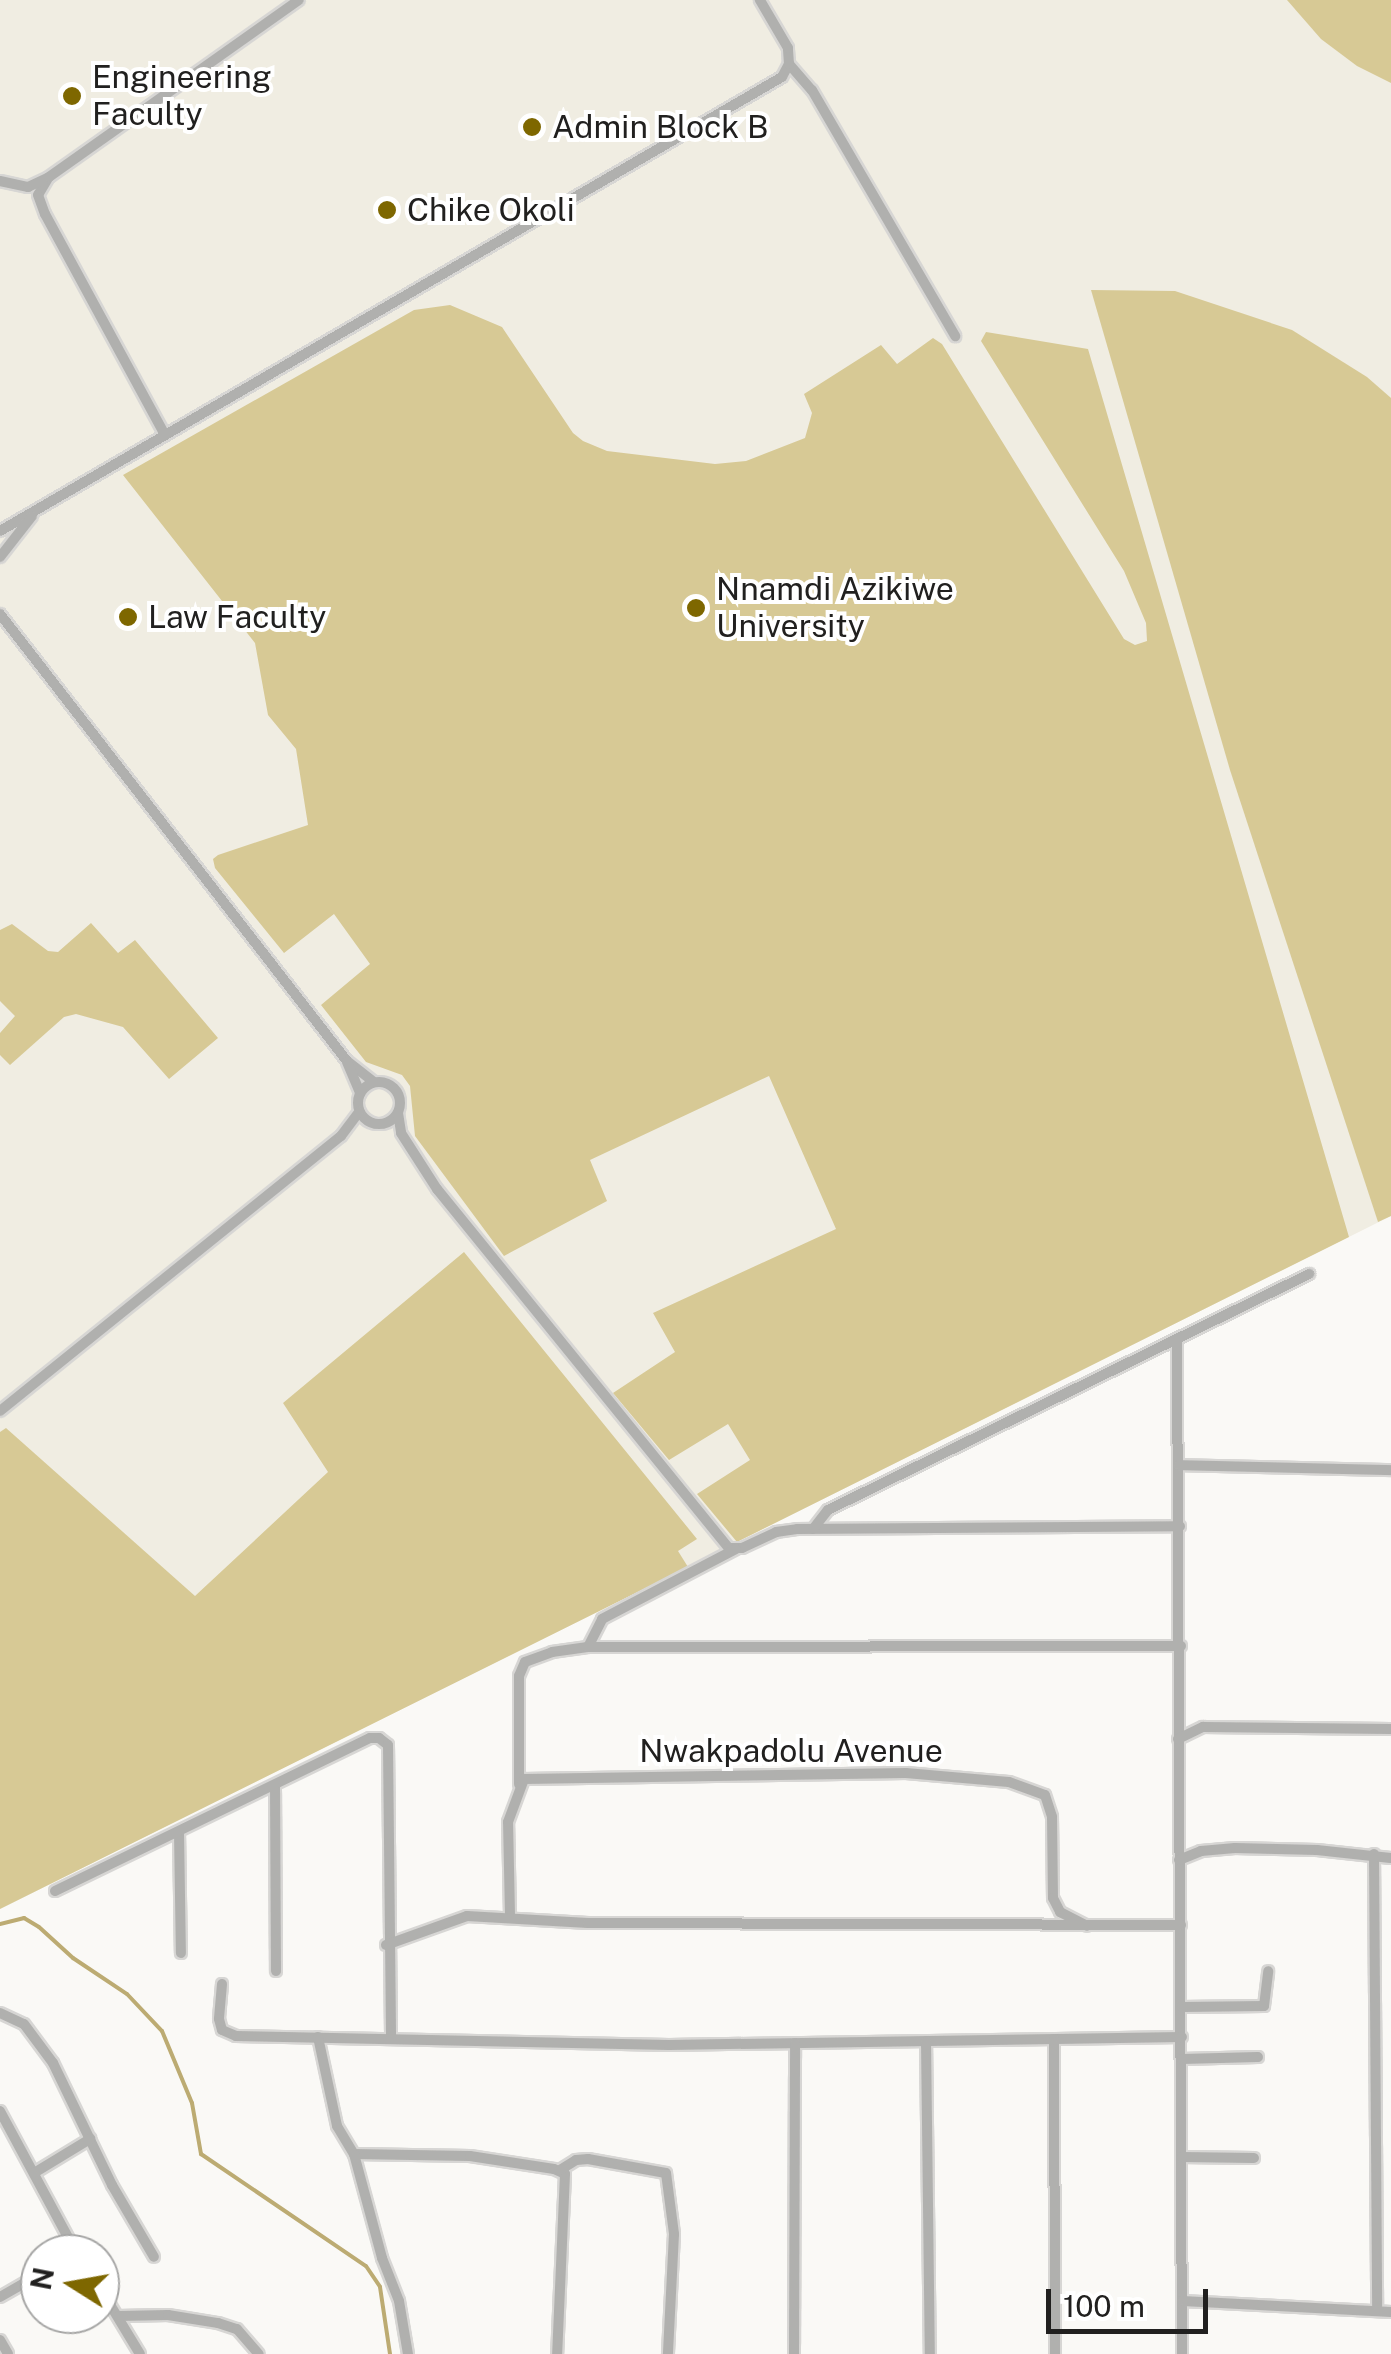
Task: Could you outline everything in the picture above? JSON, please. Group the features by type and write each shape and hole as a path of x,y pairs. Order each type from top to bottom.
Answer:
{"street":[{"path":"28,187 49,177 299,0"},
{"path":"760,0 788,48 790,64 812,90 954,336"},
{"path":"0,531 739,104 782,77 790,64"},
{"path":"38,195 49,177"},
{"path":"0,182 28,187 38,195 165,435"},
{"path":"0,557 39,508"},
{"path":"0,614 347,1061 398,1094 401,1134 437,1189 688,1502 724,1545 736,1549"},
{"path":"0,1412 341,1136 359,1112 360,1093 347,1061"},
{"path":"360,1093 374,1082"},
{"path":"359,1112 401,1134"},
{"path":"341,1136 398,1113"},
{"path":"813,1529 828,1510 1310,1274"},
{"path":"1177,1340 1182,2354"},
{"path":"1179,1466 1391,1470"},
{"path":"588,1647 602,1618 776,1532 1180,1526"},
{"path":"510,1916 508,1822 519,1784 519,1676 525,1662 552,1652 588,1647 1181,1646"},
{"path":"1178,1739 1203,1727 1391,1729"},
{"path":"55,1891 370,1738 379,1738 388,1746 386,1944 391,2036"},
{"name":"Nwakpadolu Avenue","path":"519,1784 537,1777 906,1774 1009,1782 1044,1796 1050,1803 1052,1898 1060,1912 1087,1926"},
{"path":"274,1786 276,1971"},
{"path":"180,1832 181,1954"},
{"path":"1179,1860 1201,1852 1235,1848 1391,1858"},
{"path":"1374,1854 1377,2311"},
{"path":"386,1944 467,1916 588,1923 1181,1925"},
{"path":"1182,2007 1264,2006 1268,1970"},
{"path":"222,1984 218,2019 228,2034 669,2045 1182,2037"},
{"path":"0,2013 24,2024 54,2063 154,2257"},
{"path":"318,2037 337,2126 354,2154 376,2240 399,2301 408,2354"},
{"path":"1054,2039 1055,2354"},
{"path":"926,2041 930,2354"},
{"path":"794,2043 794,2354"},
{"path":"1182,2059 1258,2057"},
{"path":"0,2111 66,2234"},
{"path":"34,2173 90,2139"},
{"path":"354,2154 470,2156 560,2170 576,2160 588,2159 666,2173 674,2234 668,2354"},
{"path":"1182,2157 1254,2158"},
{"path":"556,2354 568,2180 560,2170"},
{"path":"1183,2301 1391,2312"},
{"path":"120,2316 168,2315 218,2323 236,2329 258,2354"},
{"path":"120,2318 140,2354"},
{"path":"0,2340 8,2354"}],"shaded area":[{"name":"Nnamdi Azikiwe University","path":"0,0 1391,0 1391,1216 0,1909"},
{"path":"1287,0 1391,0 1391,83 1357,66 1321,39"},
{"path":"1091,290 1175,291 1292,330 1367,377 1391,398 1391,1216 1378,1222 1230,770"},
{"path":"450,305 502,327 573,433 583,441 607,451 715,464 746,461 805,438 812,413 804,394 881,345 897,364 933,338 942,344 1124,639 1135,645 1147,641 1146,623 1124,571 981,341 986,332 1088,349 1349,1237 737,1542 697,1494 750,1460 728,1424 669,1460 613,1393 675,1352 653,1313 836,1229 769,1076 590,1160 607,1201 504,1256 415,1136 410,1086 402,1075 366,1062 321,1005 370,964 334,914 284,953 215,868 213,859 218,855 308,825 296,749 268,715 255,643 123,475 414,310"},
{"path":"91,923 118,953 135,940 218,1038 169,1079 123,1027 76,1014 64,1017 10,1065 0,1055 0,1033 15,1016 0,1001 0,930 12,924 48,951 58,952"},
{"path":"464,1252 697,1539 678,1551 688,1567 0,1909 0,1432 6,1428 195,1596 328,1472 283,1403"}],"waterway":[{"path":"0,1924 24,1918 39,1927 73,1958 127,1994 162,2031 192,2103 201,2154 366,2266 380,2287 390,2354"}],"place":[{"name":"Engineering Faculty","path":"72,96"},
{"name":"Admin Block B","path":"532,127"},
{"name":"Chike Okoli","path":"387,210"},
{"name":"Nnamdi Azikiwe University","path":"696,608"},
{"name":"Law Faculty","path":"128,617"}]}
